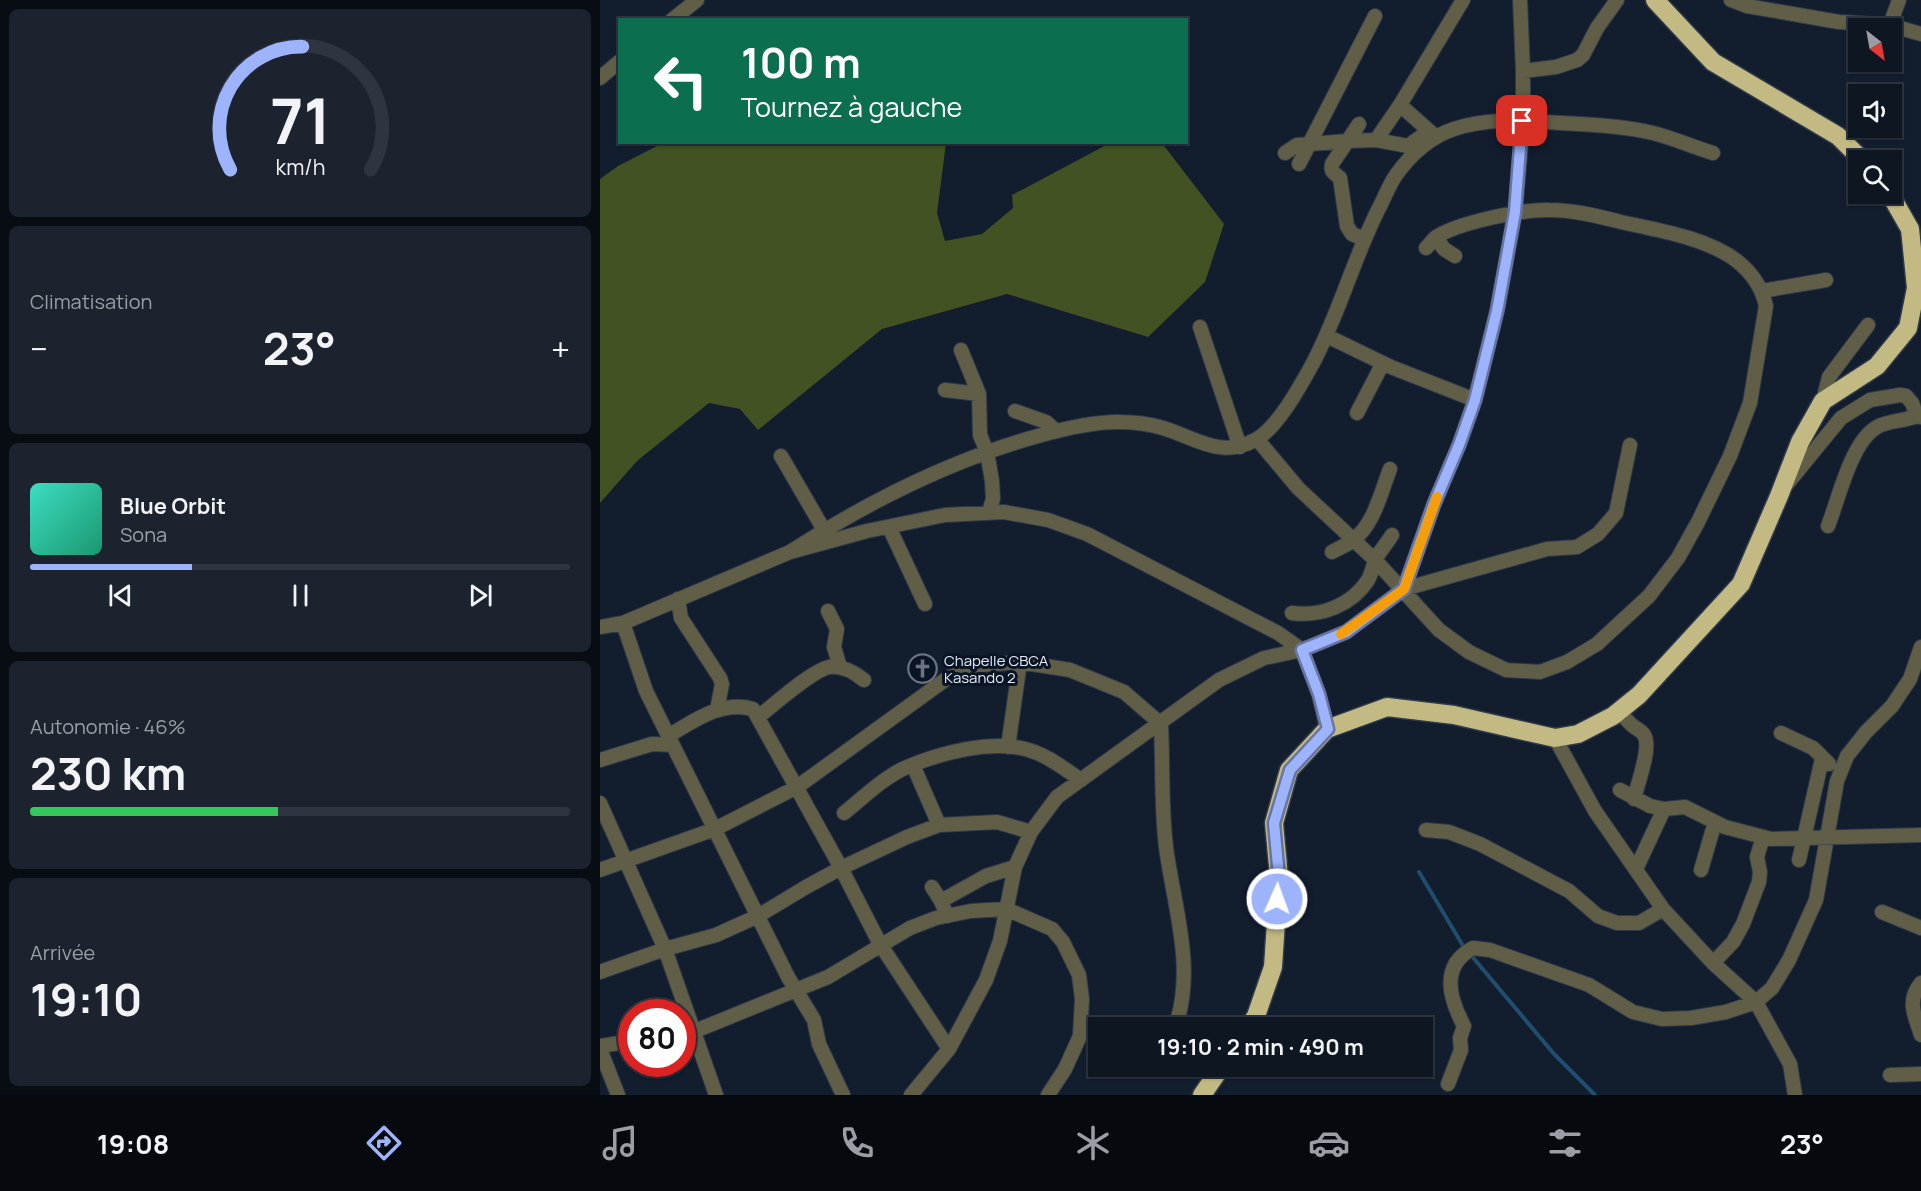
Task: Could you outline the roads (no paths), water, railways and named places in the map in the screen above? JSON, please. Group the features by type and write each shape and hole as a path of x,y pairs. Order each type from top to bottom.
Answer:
{"highway":[{"path":"1655,0 1713,62 1838,136 1852,150"},
{"path":"1255,1017 1273,967 1279,877 1274,823 1290,770 1328,729 1387,707 1454,715 1555,738 1578,734 1620,712 1639,695 1741,584 1800,442 1823,401 1877,366 1908,328 1916,288 1910,229 1896,204"},
{"path":"1202,1095 1214,1077"}],"street":[{"path":"674,18 697,0"},
{"path":"1376,140 1400,105 1463,0"},
{"path":"1404,589 1434,504 1475,400 1497,311 1515,212 1522,121 1523,71 1520,0"},
{"path":"1523,71 1556,67 1577,60 1583,55 1597,28 1617,0"},
{"path":"1731,0 1747,6 1848,23"},
{"path":"1893,18 1899,0"},
{"path":"1299,164 1375,16"},
{"path":"1902,28 1921,34"},
{"path":"600,78 618,63"},
{"path":"1400,105 1433,134"},
{"path":"1285,153 1298,145 1348,141 1376,140 1408,146 1433,134 1480,122 1522,121 1605,126 1654,133 1713,153"},
{"path":"1359,124 1331,169 1340,178 1347,226 1352,234 1364,239"},
{"path":"790,552 824,530 899,491 987,452 1056,431 1117,422 1161,428 1223,449 1240,447 1257,440 1270,430 1306,376 1327,336 1364,239 1395,176 1433,134"},
{"path":"1257,440 1298,488 1404,589 1439,630 1469,652 1506,670 1540,672 1567,662 1597,644 1649,596 1678,558 1698,522 1730,456 1750,403 1766,306 1762,291 1752,276 1737,261 1714,248 1663,231 1577,212 1548,210 1515,212 1467,225 1436,237 1426,248"},
{"path":"1436,237 1444,249 1455,256"},
{"path":"1762,291 1826,280"},
{"path":"1823,401 1829,377 1868,325"},
{"path":"1200,327 1240,447"},
{"path":"1327,336 1383,363 1475,400"},
{"path":"961,350 979,394 980,435 987,452 993,499 989,512"},
{"path":"1357,413 1383,363"},
{"path":"945,390 979,394"},
{"path":"1779,496 1841,418 1870,400 1906,396 1919,417 1880,425 1867,434 1854,456 1828,526"},
{"path":"1015,411 1046,422 1056,431"},
{"path":"911,1095 949,1049 986,980 1000,941 1016,867 1031,832 1057,797 1220,680 1264,658 1302,650 1346,632 1404,589 1547,549 1577,547 1598,534 1616,513 1630,445"},
{"path":"781,456 824,530"},
{"path":"1332,552 1354,540 1361,533 1372,515 1390,469"},
{"path":"600,627 623,623 790,552 889,526 945,515 1004,512 1048,520 1087,534 1278,633 1302,650 1319,694 1328,729"},
{"path":"889,526 925,604"},
{"path":"1292,614 1309,616 1325,612 1345,602 1361,590 1370,577 1375,560 1392,535"},
{"path":"678,599 681,618 720,678 722,684 717,710"},
{"path":"828,611 837,629 834,647 840,667"},
{"path":"623,623 646,691 758,916 813,1020 819,1044 843,1095"},
{"path":"1448,1084 1461,1050 1460,1038 1464,1026 1455,1004 1451,977 1455,960 1468,951 1490,950 1589,985 1633,1012 1662,1018 1691,1018 1726,1012 1756,1002 1772,988 1789,960 1816,900 1836,781 1847,756 1866,732 1892,706 1910,679 1921,647"},
{"path":"1008,747 1020,662"},
{"path":"600,870 715,828 797,788 949,677 982,665 1020,662 1070,670 1124,692 1161,724 1166,846 1182,934 1185,988 1178,1017"},
{"path":"758,717 814,674 827,668 840,667 850,670 864,680"},
{"path":"600,760 652,744 670,741 711,711 743,707 753,709 841,868 880,944 949,1049"},
{"path":"1620,712 1632,726 1644,735 1647,742 1643,771 1634,799"},
{"path":"1781,733 1813,748 1822,759 1840,772"},
{"path":"1555,738 1595,811 1663,909 1713,963 1756,1002 1790,1064 1795,1095"},
{"path":"844,813 873,789 913,765 968,749 994,746 1024,748 1048,758 1081,780"},
{"path":"1799,860 1802,838 1822,759"},
{"path":"913,765 939,825"},
{"path":"1620,790 1650,806 1664,809 1685,807 1741,832 1771,839 1921,835"},
{"path":"600,803 665,949 679,999"},
{"path":"1636,869 1664,809"},
{"path":"600,972 665,949 716,935 758,916 841,868 907,837 939,825 997,822 1031,832"},
{"path":"1701,870 1715,822"},
{"path":"1426,830 1449,832 1480,844 1569,891 1598,916 1617,923 1639,923 1663,909"},
{"path":"1713,963 1733,942 1743,924 1758,882 1760,872 1757,857 1763,837"},
{"path":"941,901 986,876 1016,867"},
{"path":"932,887 947,916"},
{"path":"696,1029 828,977 910,928 970,911 1006,909 1052,928 1063,942 1079,975 1082,999 1080,1036 1065,1069 1048,1095"},
{"path":"1882,912 1921,928"},
{"path":"1921,983 1917,988 1912,1006 1921,1035"},
{"path":"618,1044 600,1047 618,1095"},
{"path":"696,1048 716,1095"},
{"path":"1890,1075 1921,1074"}],"waterway":[{"path":"1419,872 1465,949"},
{"path":"1470,954 1554,1054 1595,1095"}],"place":[{"name":"Chapelle CBCA Kasando 2","path":"923,669"}]}
